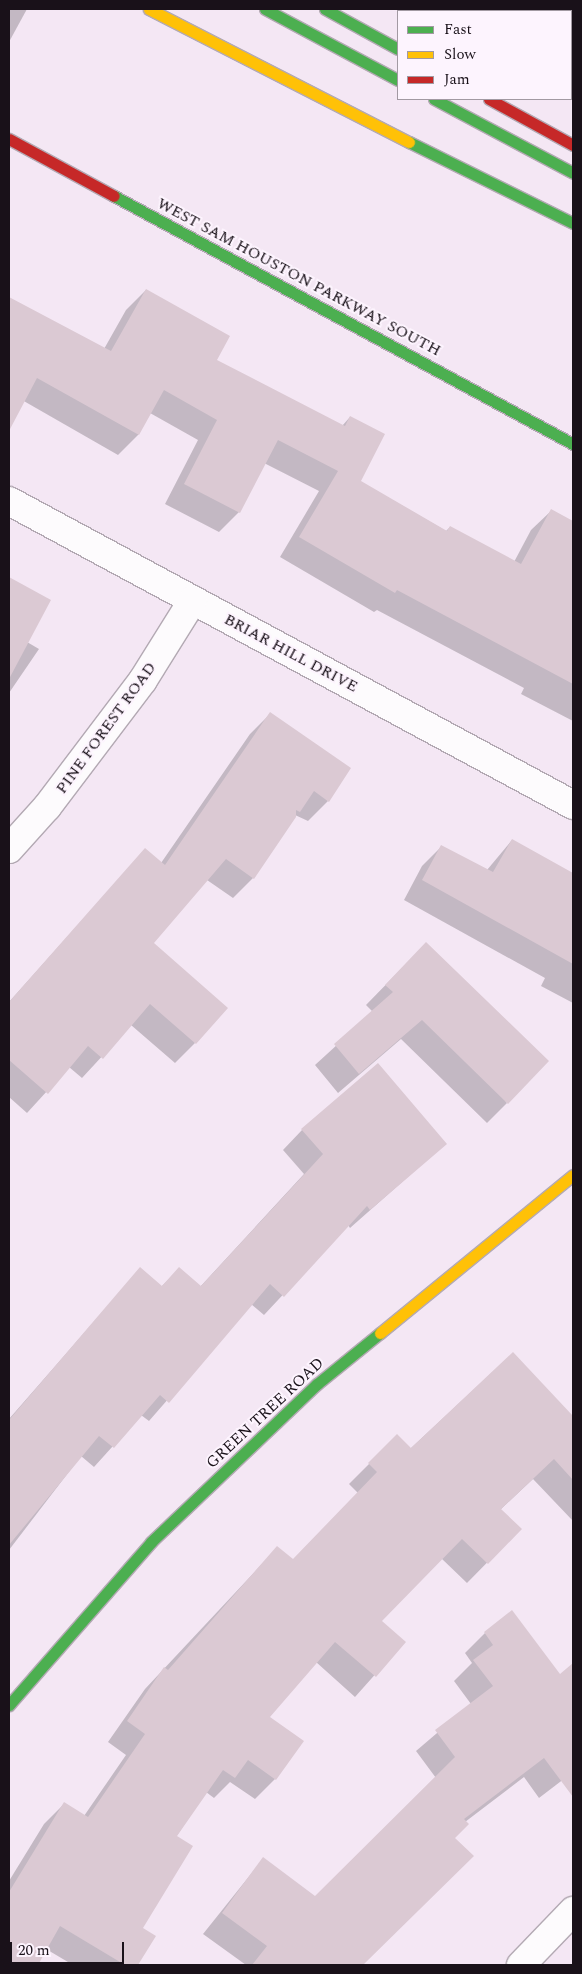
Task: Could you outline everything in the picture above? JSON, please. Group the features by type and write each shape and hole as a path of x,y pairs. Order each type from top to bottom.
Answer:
{"main road":[{"path":"149,9 285,82 573,223"},
{"path":"265,9 397,79"},
{"path":"324,9 397,48"},
{"path":"436,100 573,173"},
{"path":"491,100 573,145"},
{"name":"WEST SAM HOUSTON PARKWAY SOUTH","path":"9,139 573,444"},
{"name":"GREEN TREE ROAD","path":"9,1705 151,1542 317,1384 573,1175"}],"street":[{"name":"BRIAR HILL DRIVE","path":"9,501 573,805"},
{"name":"PINE FOREST ROAD","path":"9,849 47,807 143,680 193,600"},
{"path":"521,1965 573,1911"}],"building":[{"path":"146,289 230,336 217,360 345,426 350,416 385,434 361,481 447,531 450,526 521,564 551,509 573,521 573,684 397,590 395,593 299,537 338,471 278,440 240,513 184,484 217,420 164,390 139,435 37,378 9,431 9,297 111,351"},
{"path":"9,577 51,600 9,679"},
{"path":"270,712 351,768 329,802 314,791 300,812 296,810 296,817 254,879 226,859 154,943 228,1008 196,1044 150,1004 103,1059 88,1046 48,1094 9,1060 9,1002 145,848 165,865"},
{"path":"512,839 573,873 573,964 422,880 441,845 493,872"},
{"path":"426,942 549,1061 508,1104 422,1020 359,1074 334,1044 393,992 385,985"},
{"path":"378,1063 447,1144 370,1210 367,1206 284,1297 270,1284 169,1403 160,1395 114,1448 99,1436 9,1545 9,1420 140,1267 162,1286 179,1267 201,1286 323,1154 301,1129"},
{"path":"513,1352 573,1416 573,1480 554,1459 501,1509 522,1529 488,1564 462,1539 382,1621 406,1642 376,1677 335,1642 270,1717 304,1741 276,1780 248,1760 235,1778 223,1770 177,1836 193,1846 143,1928 156,1936 138,1965 125,1965 60,1926 38,1965 9,1965 9,1892 64,1802 88,1817 145,1734 127,1721 164,1667 168,1670 277,1546 293,1559 377,1472 368,1463 397,1434 411,1448"},
{"path":"512,1610 560,1674 573,1663 573,1797 544,1758 464,1819 469,1824 455,1838 474,1856 363,1965 252,1965 267,1946 222,1913 263,1857 315,1896 455,1757 435,1730 493,1686 473,1660 493,1645 484,1632"}],"traffic: fast":[{"path":"265,9 397,79"},
{"path":"325,9 397,48"},
{"path":"436,100 573,173"},
{"path":"409,142 573,223"},
{"path":"114,196 573,444"},
{"path":"9,1705 151,1542 317,1384 380,1333"}],"traffic: slow":[{"path":"149,9 409,142"},
{"path":"380,1333 573,1175"}],"traffic: jam":[{"path":"491,100 573,145"},
{"path":"9,139 114,196"}]}
